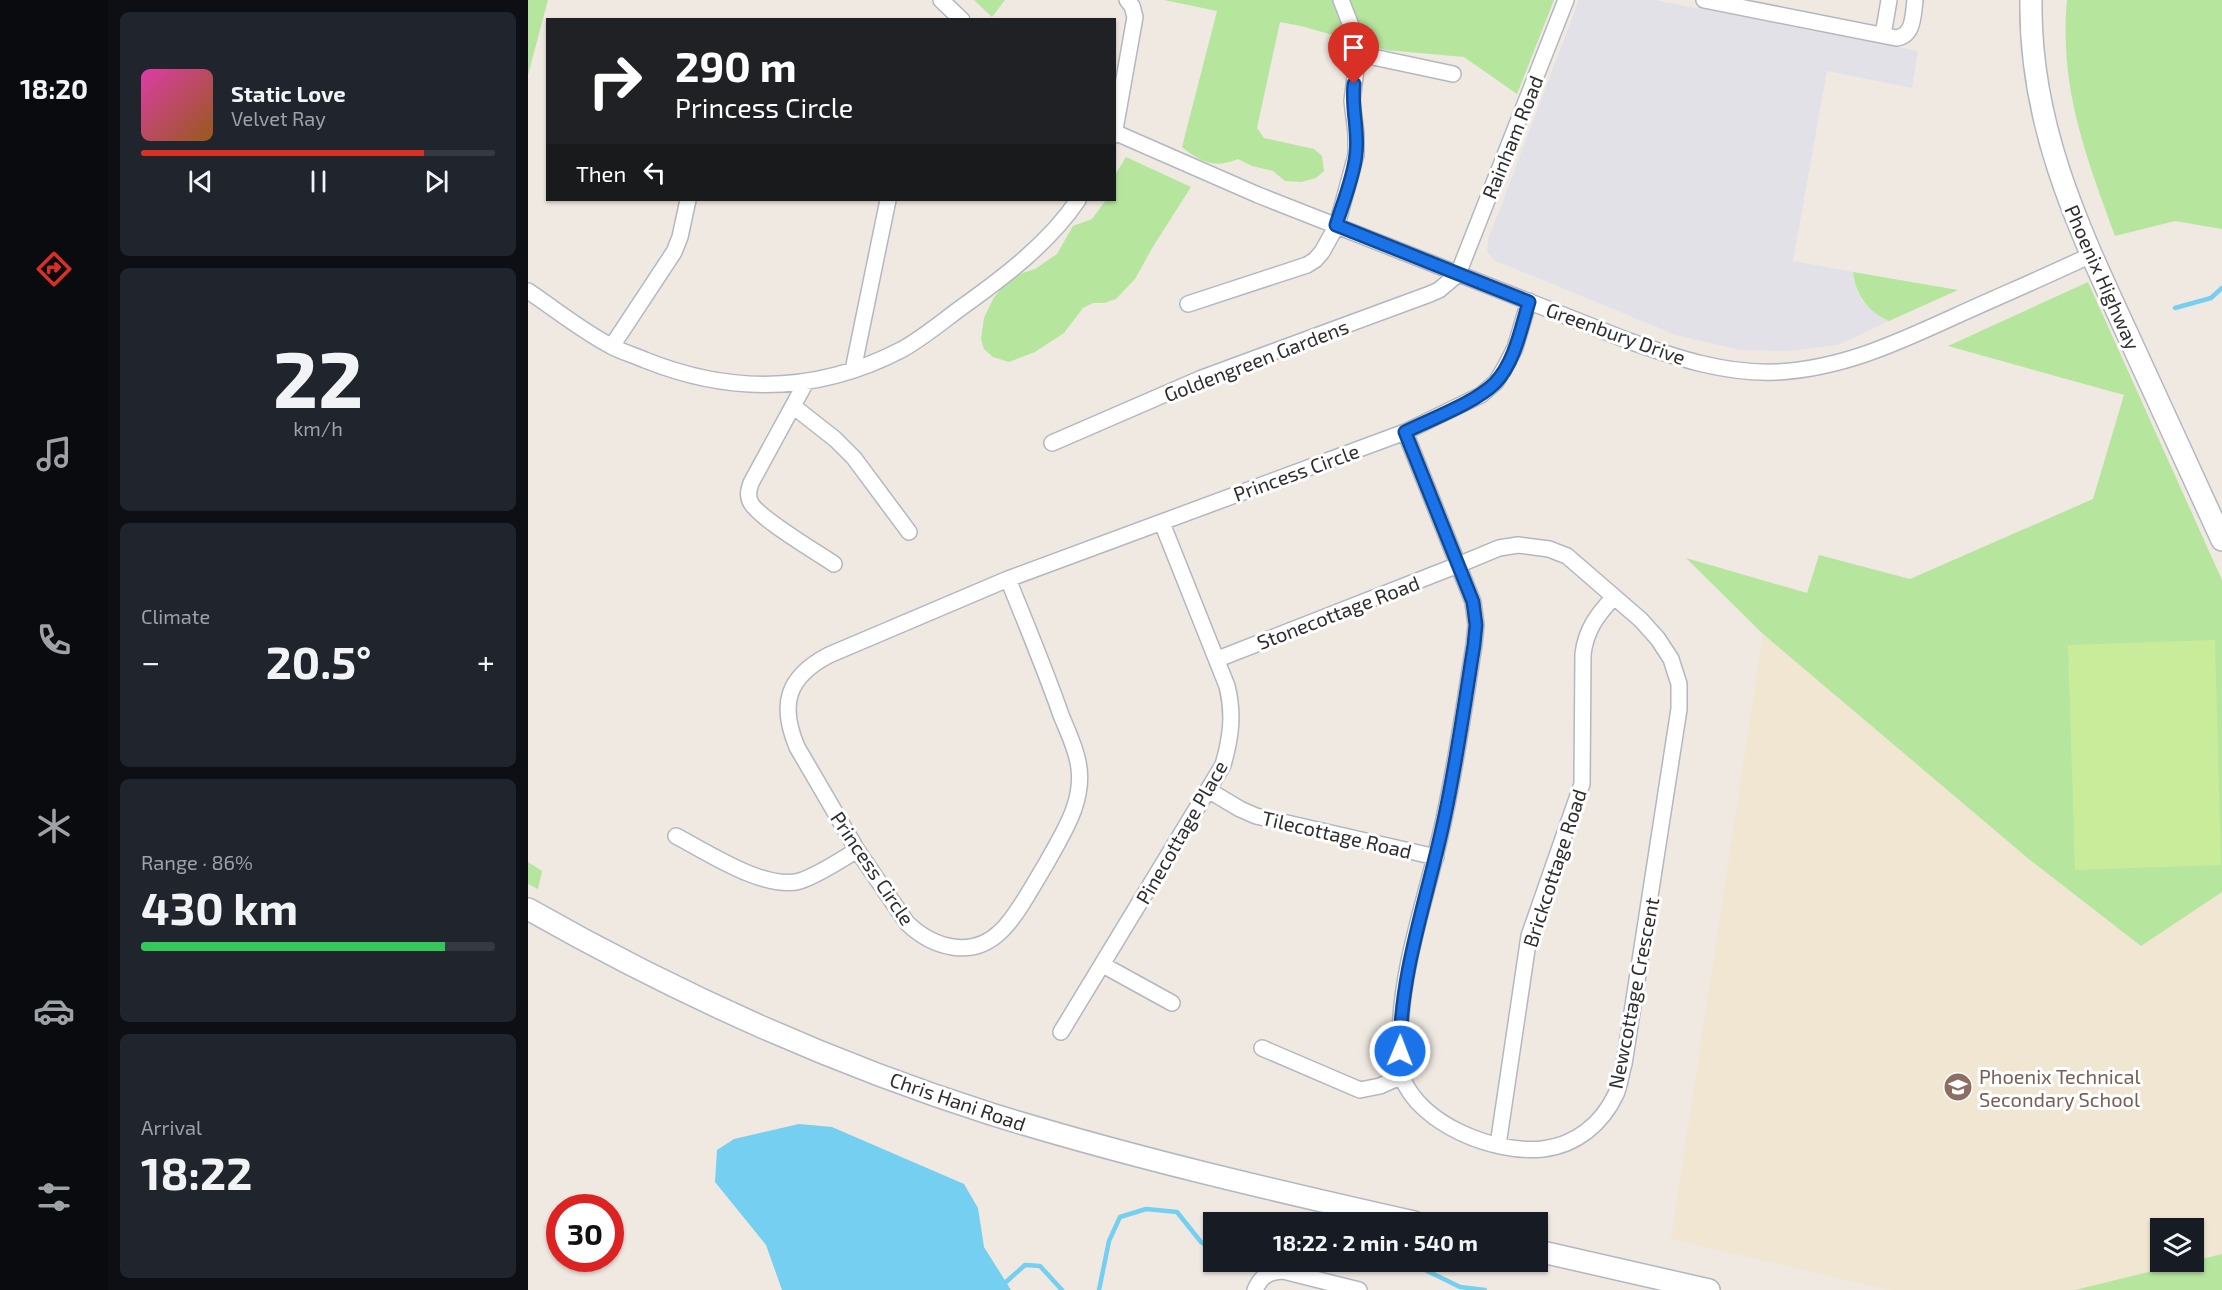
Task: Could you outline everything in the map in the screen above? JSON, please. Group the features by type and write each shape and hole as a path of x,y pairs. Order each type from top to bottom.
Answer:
{"main road":[{"name":"Phoenix Highway","path":"2031,0 2034,53 2042,112 2059,174 2091,255 2222,540"},
{"name":"Chris Hani Road","path":"528,909 713,1004 831,1056 922,1090 991,1114 1185,1169 1371,1212"},
{"path":"1548,1253 1709,1290"}],"street":[{"path":"941,0 960,18"},
{"path":"1116,127 1135,17 1132,6 1127,0"},
{"path":"1188,304 1307,265 1323,252 1336,225 1356,155 1352,101 1359,54 1358,38 1341,0"},
{"name":"Rainham Road","path":"1458,274 1566,0"},
{"path":"1704,0 1896,38 1907,34 1910,29 1916,0"},
{"path":"1883,35 1889,0"},
{"path":"1359,54 1452,74"},
{"name":"Greenbury Drive","path":"1116,133 1197,170 1529,302 1676,358 1730,369 1775,372 1820,367 1856,358 1893,345 2091,255"},
{"path":"612,346 674,252 680,237 688,201"},
{"path":"854,370 888,201"},
{"path":"528,291 612,346 675,372 701,379 769,385 806,382 854,370 904,348 986,291 1050,234 1077,201"},
{"name":"Goldengreen Gardens","path":"1052,443 1202,378 1430,294 1439,290 1458,274"},
{"name":"Princess Circle","path":"1008,579 1048,676 1078,763 1076,801 1071,818 1031,889 1001,931 987,941 967,948 953,948 935,943 916,932 907,923 857,850 797,747 787,714 789,696 800,677 811,665 829,655 1008,579 1405,432 1481,395 1496,382 1515,348 1529,302"},
{"path":"806,382 752,483 748,493 749,501 759,513 834,564"},
{"path":"794,406 854,458 909,532"},
{"path":"1262,1048 1360,1090 1380,1086 1402,1076 1400,1023 1405,986 1414,936 1446,814 1476,625 1473,602 1405,432"},
{"name":"Pinecottage Place","path":"1061,1032 1223,765 1230,742 1232,705 1218,659 1162,523"},
{"name":"Newcottage Crescent","path":"1402,1076 1421,1106 1437,1119 1473,1138 1498,1145 1538,1149 1555,1147 1588,1132 1601,1117 1616,1094 1624,1064 1679,709 1679,684 1671,659 1658,639 1641,620 1567,556 1549,549 1518,545 1499,548 1458,565"},
{"name":"Stonecottage Road","path":"1218,659 1458,565"},
{"name":"Brickcottage Road","path":"1498,1145 1529,936 1582,784 1585,640 1590,627 1613,598"},
{"name":"Tilecottage Road","path":"1208,790 1256,816 1436,857"},
{"path":"676,836 746,872 782,884 799,881 819,872 857,850"},
{"path":"1103,965 1172,1003"},
{"path":"1254,1290 1263,1276 1271,1272 1283,1271 1357,1290"}],"shaded area":[{"path":"1579,0 1654,0 1918,51 1912,88 1827,71 1793,261 1853,272 1858,293 1863,302 1879,316 1889,321 1838,345 1789,351 1740,350 1676,335 1494,260 1487,251 1488,240"},
{"name":"Phoenix Technical Secondary School","path":"1763,634 2030,860 2141,946 2222,892 2222,1254 2204,1258 2204,1218 2150,1218 2150,1272 2075,1290 1890,1290 1671,1239"}],"green space":[{"path":"528,0 548,0 528,75"},
{"path":"974,0 1005,0 992,17"},
{"path":"1164,0 1554,0 1517,94 1464,57 1386,50 1280,22 1257,128 1264,138 1314,149 1322,156 1324,171 1316,178 1301,182 1285,181 1273,171 1252,166 1238,159 1215,164 1208,162 1195,157 1182,147 1217,11"},
{"path":"2067,0 2222,0 2222,229 2175,221 2115,236 2085,149 2071,92 2067,63"},
{"path":"1126,157 1191,187 1135,279 1116,299 1104,303 1093,303 1083,308 1064,333 1035,352 1009,362 993,357 984,349 981,339 984,318 993,299 1006,282 1014,276 1035,269 1057,254 1073,226 1092,219 1105,201 1116,201 1116,173"},
{"path":"1853,272 1958,290 1889,321 1881,317 1864,301 1857,288"},
{"path":"2088,282 2222,580 2222,892 2141,946 2030,860 1763,634 1686,558 1807,593 1819,555 1910,579 2093,499 2124,395 1948,346"},
{"path":"2215,640 2221,865 2075,870 2068,645"},
{"path":"528,862 542,871 538,889 528,884"},
{"path":"2222,1254 2222,1290 2075,1290 2150,1272 2204,1272 2204,1258"}],"water":[{"path":"799,1124 832,1127 964,1184 978,1208 984,1247 1011,1290 782,1290 766,1245 715,1182 717,1150 734,1139"}],"waterway":[{"path":"2175,308 2211,298 2222,288"},
{"path":"1099,1290 1109,1241 1120,1217 1146,1209 1177,1212 1203,1243"},
{"path":"1006,1282 1025,1265 1040,1266 1062,1290"},
{"path":"1429,1272 1460,1287 1485,1290"}],"place":[{"name":"Phoenix Technical Secondary School","path":"1958,1087"}],"route":[{"path":"1354,84 1352,101 1356,155 1336,225 1529,302 1515,348 1496,382 1481,395 1405,432 1473,602 1476,625 1446,814 1414,936 1405,986 1400,1023 1400,1051"}]}
